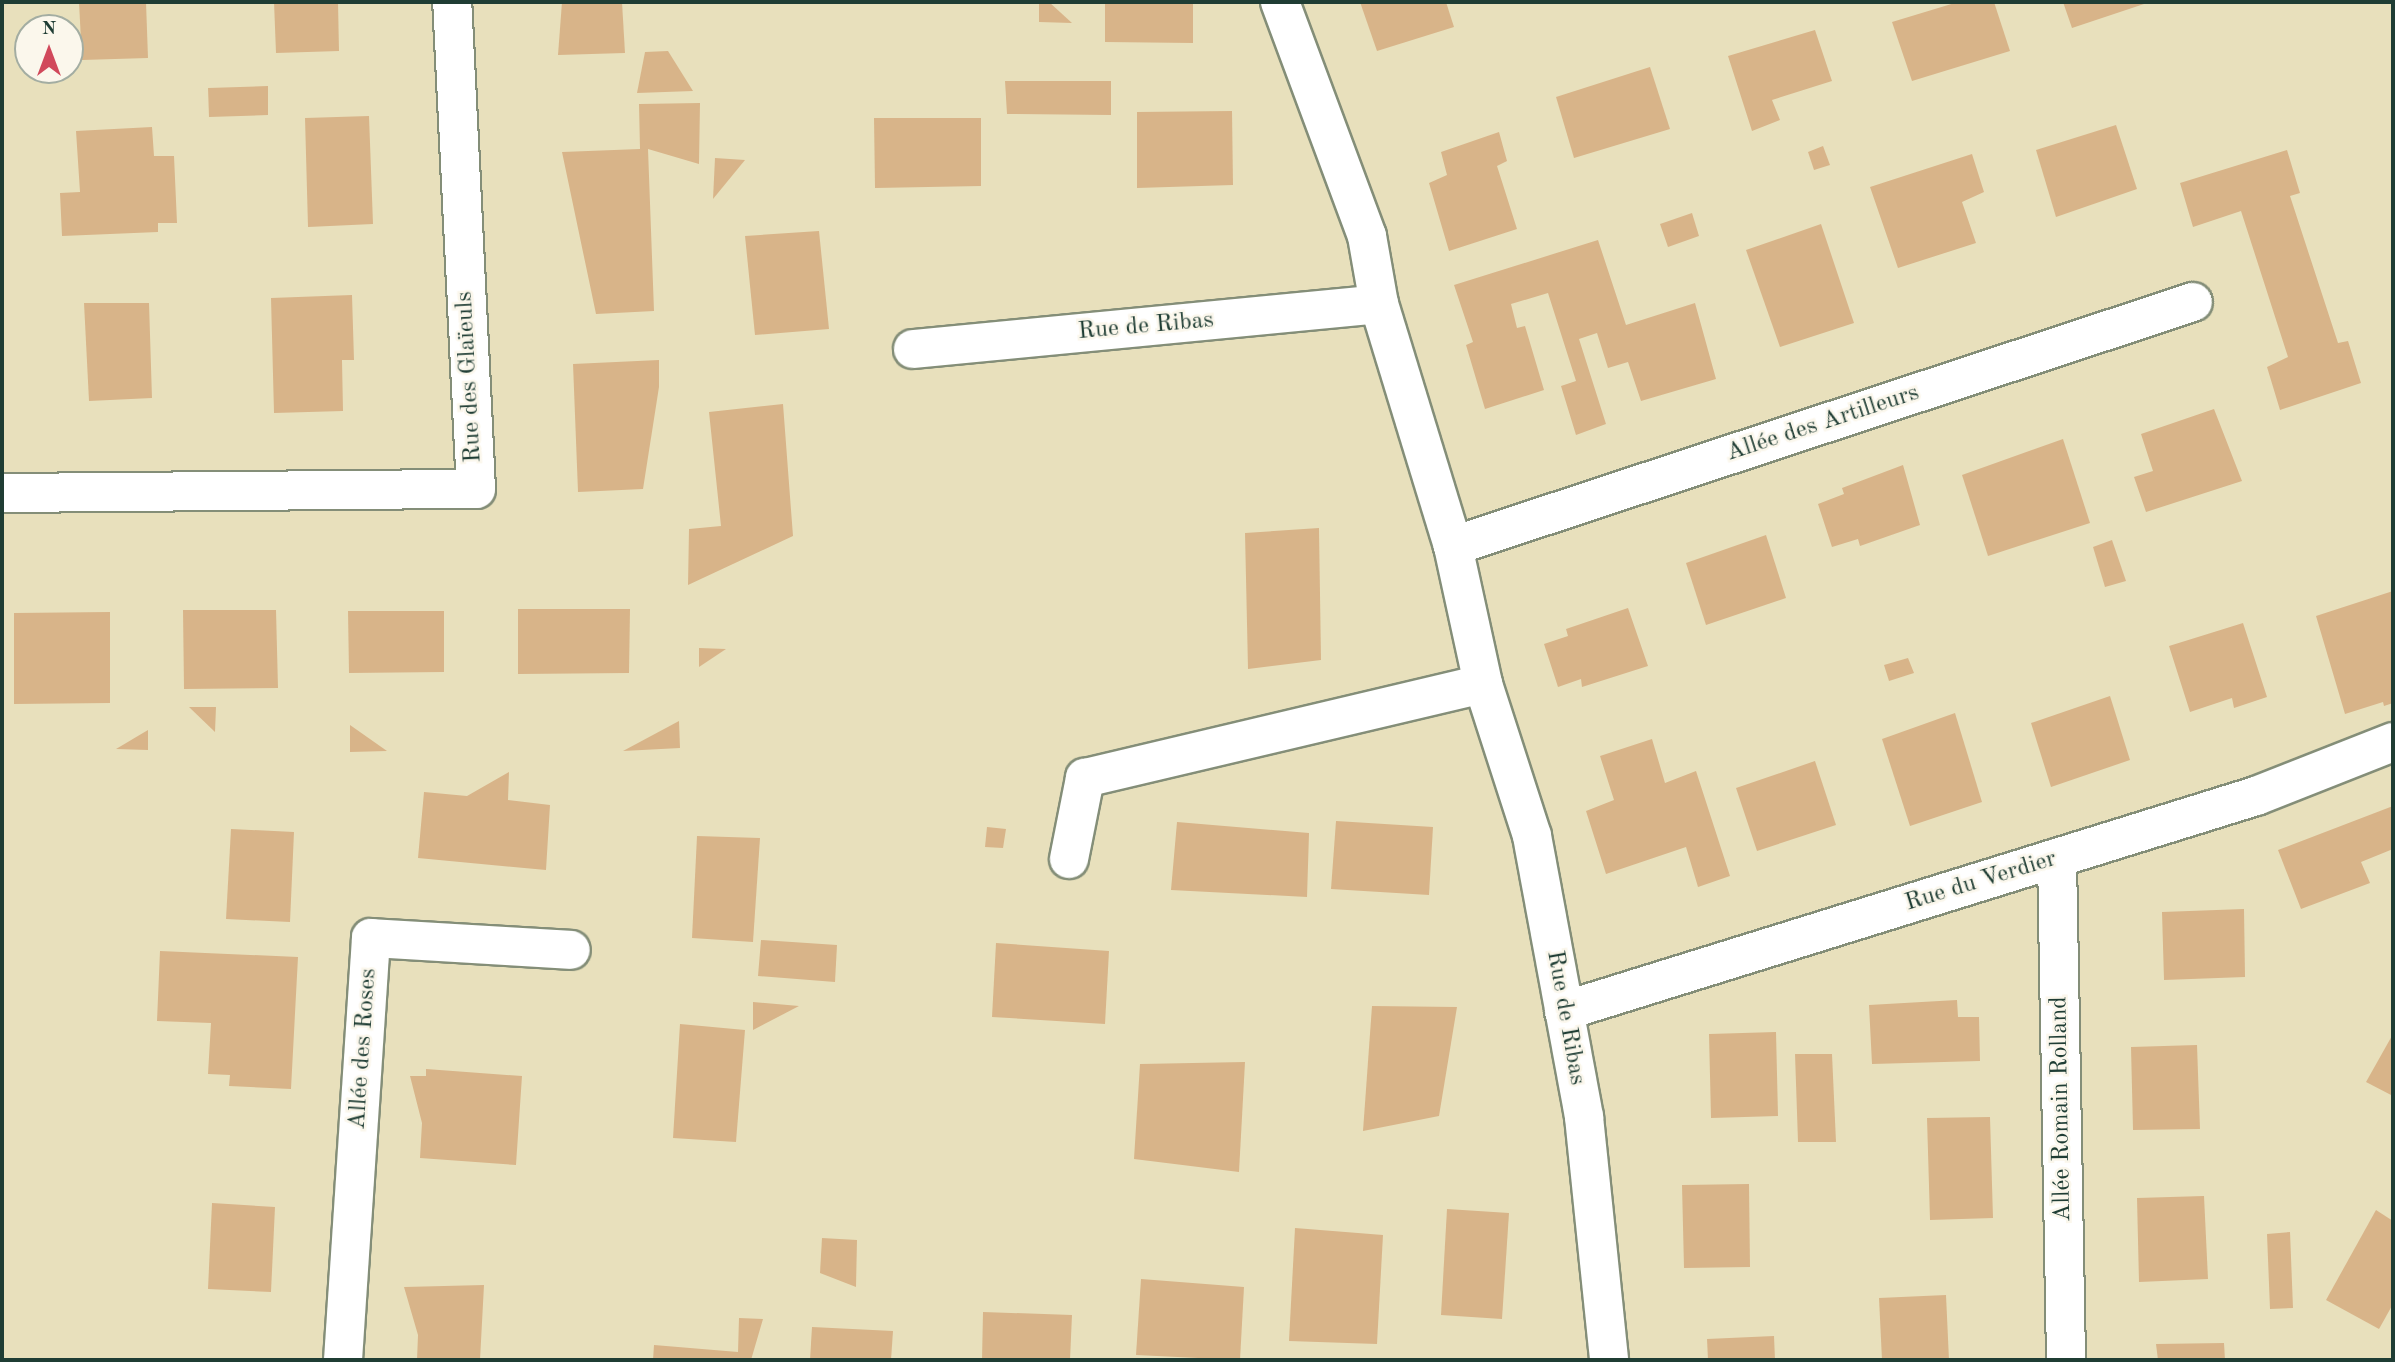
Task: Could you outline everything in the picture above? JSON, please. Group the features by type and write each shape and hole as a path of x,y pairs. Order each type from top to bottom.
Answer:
{"street":[{"name":"Rue des Glaïeuls","path":"2,493 476,489 452,2"},
{"name":"Rue de Ribas","path":"1280,2 1367,236 1379,304 1453,546 1483,684 1532,835 1584,1117 1609,1360"},
{"name":"Allée des Artilleurs","path":"1453,546 2193,302"},
{"name":"Rue de Ribas","path":"913,349 1379,304"},
{"path":"1069,859 1085,778 1483,684"},
{"name":"Rue du Verdier","path":"1564,1011 2256,796 2393,741"},
{"name":"Allée Romain Rolland","path":"2057,858 2066,1360"},
{"name":"Allée des Roses","path":"343,1360 371,938 571,950"}],"building":[{"path":"79,2 146,2 148,58 84,60 84,14 80,14"},
{"path":"274,2 338,2 339,51 276,53"},
{"path":"562,2 622,2 625,53 558,55"},
{"path":"1039,2 1049,2 1072,23 1039,22"},
{"path":"1105,2 1193,2 1193,43 1105,42"},
{"path":"1360,2 1446,2 1454,27 1377,51"},
{"path":"1958,2 1994,2 2010,51 1912,81 1892,22"},
{"path":"2063,2 2150,2 2072,28"},
{"path":"1815,30 1832,81 1772,100 1780,120 1752,131 1728,56"},
{"path":"668,51 693,91 637,93 645,52"},
{"path":"1650,67 1670,129 1574,158 1556,97"},
{"path":"1005,81 1111,81 1111,115 1007,114"},
{"path":"268,86 268,115 209,117 208,88"},
{"path":"700,103 699,164 648,149 654,311 596,314 562,152 640,149 639,104"},
{"path":"1232,111 1233,185 1137,188 1137,112"},
{"path":"369,116 373,224 308,227 305,118"},
{"path":"874,118 981,118 981,186 875,188"},
{"path":"2116,125 2137,189 2056,217 2036,150"},
{"path":"152,127 154,156 174,156 177,223 158,223 158,232 62,236 60,193 80,192 76,131"},
{"path":"1499,132 1507,161 1497,166 1517,229 1449,251 1429,183 1447,175 1441,152"},
{"path":"1823,146 1830,165 1814,170 1808,152"},
{"path":"2287,150 2300,193 2290,196 2338,343 2348,341 2361,383 2280,410 2267,367 2288,357 2241,211 2193,227 2180,183"},
{"path":"1972,154 1984,192 1962,202 1976,243 1898,268 1870,187"},
{"path":"715,158 745,160 713,199"},
{"path":"1692,213 1699,236 1668,247 1660,224"},
{"path":"1821,224 1854,323 1780,347 1746,250"},
{"path":"819,231 829,329 755,335 745,236"},
{"path":"1598,240 1626,325 1695,303 1716,379 1641,401 1628,362 1608,368 1597,333 1579,339 1606,424 1576,435 1561,386 1576,381 1548,293 1511,304 1517,328 1525,326 1544,390 1485,409 1466,345 1473,342 1454,285"},
{"path":"352,295 354,360 342,360 343,411 274,413 271,298"},
{"path":"84,303 149,303 152,398 89,401"},
{"path":"659,360 659,387 643,489 578,492 573,364"},
{"path":"783,404 793,536 688,585 689,529 721,526 709,412"},
{"path":"2214,409 2242,481 2146,512 2134,477 2153,471 2141,434"},
{"path":"2063,439 2090,523 1988,556 1962,475"},
{"path":"1903,465 1920,525 1860,546 1858,539 1832,547 1818,504 1844,494 1842,488"},
{"path":"1319,528 1321,660 1248,669 1245,533"},
{"path":"1766,535 1786,598 1706,625 1686,563"},
{"path":"2112,540 2126,581 2105,587 2093,547"},
{"path":"2393,591 2393,703 2384,706 2383,702 2345,714 2316,616"},
{"path":"1628,608 1648,666 1582,687 1581,679 1558,687 1544,644 1568,636 1566,629"},
{"path":"518,609 630,609 629,673 518,674"},
{"path":"183,610 276,610 278,688 184,689"},
{"path":"348,611 444,611 444,672 349,673"},
{"path":"110,612 110,703 14,704 14,613"},
{"path":"2243,623 2267,697 2234,708 2232,698 2190,712 2169,646"},
{"path":"699,648 726,649 699,667"},
{"path":"1908,658 1914,673 1889,681 1884,665"},
{"path":"2110,696 2130,760 2051,787 2031,723"},
{"path":"189,707 216,707 215,732"},
{"path":"1955,713 1982,802 1910,826 1882,739"},
{"path":"679,721 680,748 623,751"},
{"path":"350,725 387,751 350,752"},
{"path":"148,730 148,750 116,749"},
{"path":"1652,739 1665,783 1696,771 1730,876 1698,887 1686,847 1606,874 1586,811 1614,800 1600,756"},
{"path":"1815,761 1836,825 1757,851 1736,788"},
{"path":"509,772 508,800 550,805 546,870 418,858 424,792 467,796"},
{"path":"2393,806 2393,849 2361,862 2370,883 2301,909 2278,850"},
{"path":"1336,821 1433,827 1429,895 1331,889"},
{"path":"1177,822 1309,833 1307,897 1171,890"},
{"path":"987,827 1006,829 1003,848 985,847"},
{"path":"231,829 294,832 290,922 226,919"},
{"path":"697,836 760,838 753,942 692,938"},
{"path":"2244,909 2245,977 2164,980 2162,912"},
{"path":"761,940 837,945 835,982 758,976"},
{"path":"996,943 1109,951 1105,1024 992,1017"},
{"path":"160,951 298,957 291,1089 229,1086 230,1075 208,1074 211,1023 157,1021"},
{"path":"1957,1000 1958,1017 1979,1017 1980,1061 1872,1064 1869,1005"},
{"path":"753,1002 799,1006 753,1030"},
{"path":"1372,1006 1457,1007 1439,1116 1363,1131"},
{"path":"680,1024 745,1030 736,1142 673,1138"},
{"path":"1776,1032 1778,1116 1711,1118 1709,1034"},
{"path":"2393,1034 2393,1096 2366,1082"},
{"path":"2197,1045 2200,1129 2133,1130 2131,1047"},
{"path":"1795,1054 1832,1054 1836,1142 1798,1142"},
{"path":"1245,1062 1239,1172 1134,1159 1140,1064"},
{"path":"426,1069 522,1076 516,1165 420,1158 422,1123 410,1076 426,1076"},
{"path":"1990,1117 1993,1218 1930,1220 1927,1118"},
{"path":"1749,1184 1750,1267 1684,1268 1682,1185"},
{"path":"2204,1196 2208,1279 2139,1282 2137,1198"},
{"path":"212,1203 275,1207 271,1292 208,1289"},
{"path":"1447,1209 1509,1213 1502,1319 1441,1315"},
{"path":"2376,1210 2393,1221 2393,1304 2379,1329 2326,1300"},
{"path":"1295,1228 1383,1235 1377,1344 1289,1341"},
{"path":"2290,1232 2293,1308 2270,1309 2267,1234"},
{"path":"822,1238 857,1240 856,1287 820,1273"},
{"path":"1141,1279 1244,1287 1240,1360 1136,1355"},
{"path":"484,1285 480,1360 417,1360 418,1335 404,1287"},
{"path":"1946,1295 1949,1360 1882,1360 1879,1298"},
{"path":"983,1312 1072,1315 1070,1360 982,1360"},
{"path":"739,1318 763,1319 751,1360 653,1360 654,1345 738,1352"},
{"path":"812,1327 893,1331 891,1360 810,1360"},
{"path":"1774,1336 1775,1360 1708,1360 1707,1339"},
{"path":"2224,1343 2225,1360 2158,1360 2156,1344"}]}
